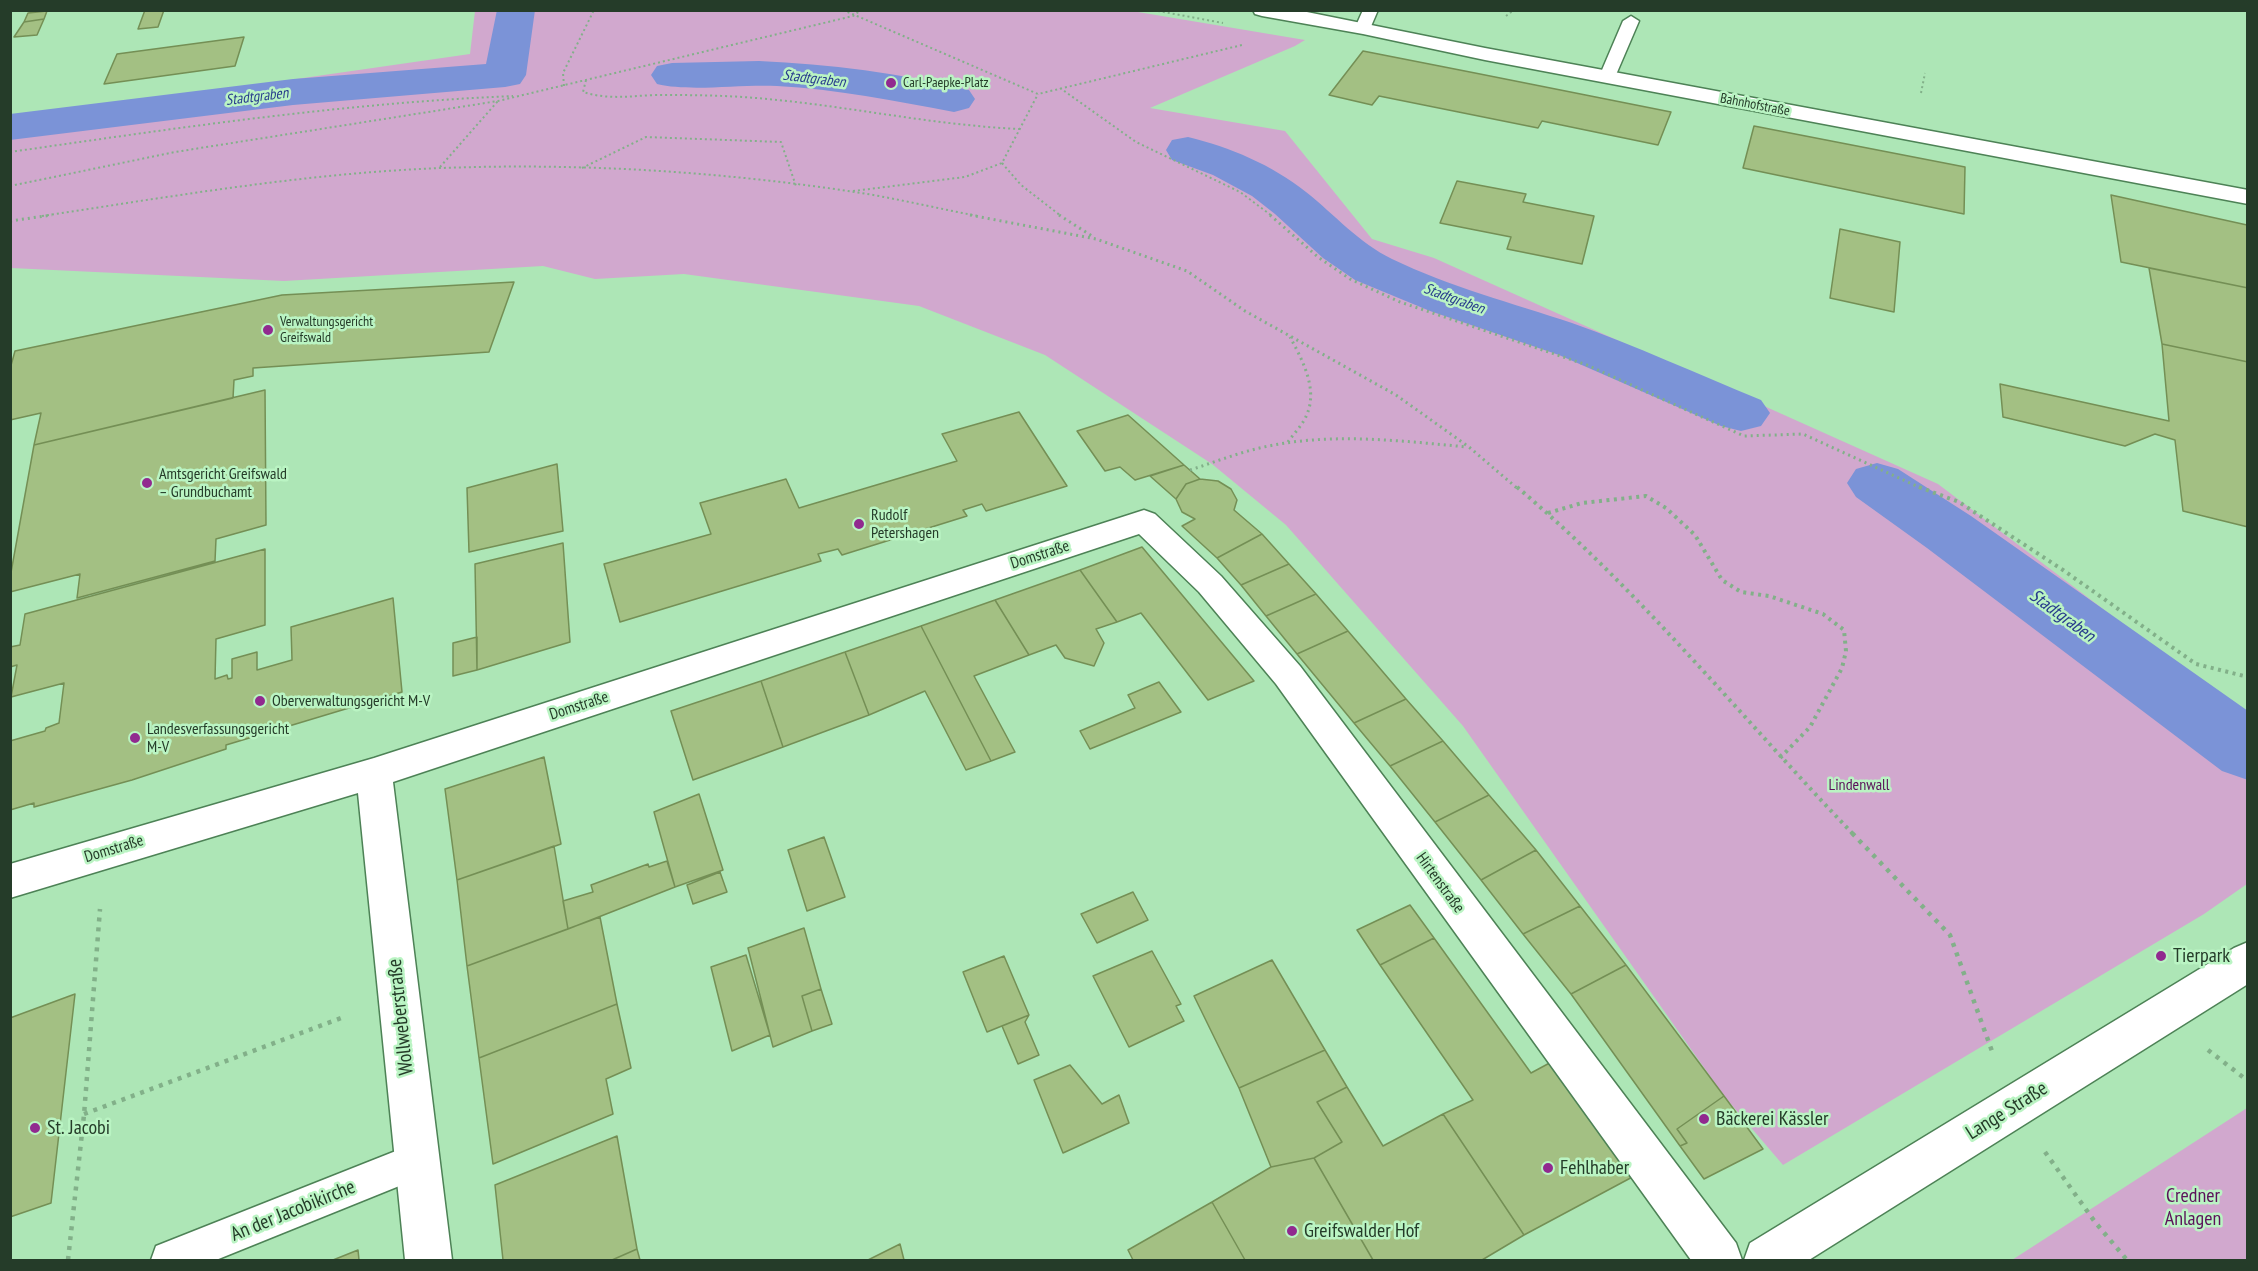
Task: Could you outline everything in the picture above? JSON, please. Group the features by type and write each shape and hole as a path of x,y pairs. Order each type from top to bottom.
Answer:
{"street":[{"name":"Bahnhofstraße","path":"1262,10 1367,19 1485,54 2247,197"},
{"name":"Domstraße","path":"10,881 374,773 1144,521"},
{"name":"Hirtenstraße","path":"1144,521 1210,584 1288,675 1719,1260"},
{"name":"Wollweberstraße","path":"374,773 416,1161 429,1260"},
{"name":"Lange Straße","path":"1767,1260 2247,962"}],"lane":[{"path":"1606,77 1631,21"},
{"name":"An der Jacobikirche","path":"170,1260 416,1161"}],"path":[{"path":"564,86 563,73 594,10"},
{"path":"843,10 1038,94 1247,44"},
{"path":"10,186 175,152 498,101 853,16 861,10"},
{"path":"586,80 583,92 601,98 722,94 818,104 944,125 1020,129"},
{"path":"1060,88 1136,142 1240,192 1263,208 1318,257 1350,279 1400,302 1587,365 1744,436 1803,434 1904,482 1959,502 2063,570 2196,664 2247,677"},
{"path":"848,191 965,177 1002,163 1038,94"},
{"path":"10,152 290,114 436,100 523,95"},
{"path":"439,168 498,101"},
{"path":"582,168 646,137 781,142 796,186"},
{"path":"1002,163 1012,178 1033,195 1096,239"},
{"path":"10,221 268,182 439,168 526,166 582,168 689,173 848,191 1096,239 1187,271 1245,311 1396,396 1469,447 1547,513 1692,658 1780,758 1950,935 1976,1007"},
{"path":"1287,443 1309,410 1309,383 1299,353 1290,336"},
{"path":"1190,470 1239,454 1287,443 1375,438 1469,447"},
{"path":"1547,513 1582,503 1646,496 1666,508 1695,535 1722,580 1741,591 1769,596 1823,614 1844,630 1846,651 1838,676 1810,727 1780,758"},
{"path":"68,1260 84,1114 104,852"},
{"path":"84,1114 398,997"},
{"path":"2012,1108 2095,1222 2127,1260"}],"green space":[{"name":"Lindenwall","path":"475,11 1132,11 1305,40 1150,108 1285,131 1372,239 1434,258 1938,484 2247,718 2247,884 2204,914 1783,1165 1724,1096 1463,726 1286,525 1212,464 1045,355 919,306 684,274 595,279 543,266 284,281 11,268 11,120 470,54"},
{"name":"Credner Anlagen","path":"2247,1108 2247,1260 2012,1260"}],"building":[{"path":"145,10 164,10 158,27 138,29"},
{"path":"47,11 44,19 24,22 28,13"},
{"path":"44,19 37,35 14,37 24,22"},
{"path":"244,37 235,66 104,84 117,54"},
{"path":"1363,51 1671,112 1658,145 1542,121 1538,128 1379,96 1372,105 1329,95"},
{"path":"1754,126 1965,167 1964,214 1743,168"},
{"path":"1457,181 1526,194 1523,202 1594,216 1582,264 1507,249 1511,237 1440,223"},
{"path":"2111,195 2247,225 2248,288 2121,262"},
{"path":"1840,229 1900,242 1894,312 1830,298"},
{"path":"2149,268 2248,288 2248,362 2162,344"},
{"path":"514,282 489,352 253,368 253,376 234,380 233,398 34,445 41,413 10,420 10,369 15,351 282,295"},
{"path":"2162,344 2248,362 2248,527 2183,511 2175,440 2155,434 2125,446 2003,417 2000,384 2169,421"},
{"path":"265,390 266,525 216,539 215,561 77,598 80,574 10,592 10,578 34,445"},
{"path":"1019,412 1067,486 986,511 982,504 963,510 967,516 842,555 838,549 818,554 821,561 620,622 604,564 711,534 700,503 786,479 799,508 957,461 942,434"},
{"path":"1128,415 1184,465 1135,480 1120,467 1105,471 1077,431"},
{"path":"557,464 563,531 469,552 467,488"},
{"path":"1184,465 1200,479 1186,484 1176,499 1150,476"},
{"path":"1200,479 1218,481 1231,489 1237,500 1234,510 1262,534 1217,558 1182,526 1195,519 1182,512 1176,499 1186,484"},
{"path":"1262,534 1289,564 1241,585 1217,558"},
{"path":"563,543 570,642 477,670 475,564"},
{"path":"1142,547 1254,681 1208,700 1141,613 1117,622 1080,570"},
{"path":"265,549 265,625 216,639 215,679 227,675 228,679 232,678 232,659 257,652 257,670 292,660 291,627 393,598 402,692 226,745 226,749 132,780 34,807 34,803 10,810 10,741 45,731 46,728 59,723 64,683 11,697 17,665 10,667 10,647 20,645 25,614"},
{"path":"1289,564 1316,594 1266,616 1241,585"},
{"path":"1080,570 1117,622 1096,629 1104,643 1094,666 1065,658 1056,645 1029,655 995,600"},
{"path":"1316,594 1348,631 1297,654 1266,616"},
{"path":"995,600 1029,655 974,676 1015,752 991,761 921,626"},
{"path":"921,626 991,761 966,770 925,691 869,715 845,652"},
{"path":"1348,631 1406,699 1354,723 1297,654"},
{"path":"477,637 477,670 453,676 453,643"},
{"path":"845,652 869,715 783,747 761,681"},
{"path":"761,681 783,747 693,780 671,711"},
{"path":"1159,682 1181,712 1090,749 1080,731 1135,708 1128,695"},
{"path":"1406,699 1443,741 1390,766 1354,723"},
{"path":"1443,741 1489,795 1435,822 1390,766"},
{"path":"544,757 561,844 457,880 445,789"},
{"path":"699,794 723,870 675,887 654,812"},
{"path":"1489,795 1536,850 1481,880 1435,822"},
{"path":"824,837 845,897 807,911 788,850"},
{"path":"554,846 568,929 467,966 457,880"},
{"path":"1536,850 1580,906 1523,934 1481,880"},
{"path":"667,861 675,887 568,929 563,901 593,892 591,885 648,864 649,867"},
{"path":"720,872 727,892 693,904 687,885"},
{"path":"1133,892 1148,920 1097,943 1081,914"},
{"path":"1410,905 1434,938 1380,965 1357,930"},
{"path":"1580,906 1626,965 1571,994 1523,934"},
{"path":"600,917 617,1004 479,1058 467,966"},
{"path":"804,928 821,989 802,996 812,1031 773,1047 748,948"},
{"path":"1434,938 1531,1073 1557,1059 1638,1174 1524,1235 1443,1114 1473,1100 1380,965"},
{"path":"1152,951 1181,1004 1176,1006 1184,1021 1129,1047 1093,976"},
{"path":"746,955 770,1035 732,1051 711,967"},
{"path":"1004,956 1029,1015 987,1032 963,972"},
{"path":"1272,960 1325,1050 1239,1088 1194,996"},
{"path":"1626,965 1724,1096 1677,1129 1687,1143 1680,1146 1571,994"},
{"path":"821,989 832,1024 812,1031 802,996"},
{"name":"St. Jacobi","path":"75,994 51,1203 10,1217 10,1018"},
{"path":"617,1004 631,1068 606,1079 613,1114 493,1164 479,1058"},
{"path":"1029,1015 1025,1022 1039,1055 1018,1064 1002,1026"},
{"path":"1325,1050 1347,1087 1317,1102 1342,1142 1314,1158 1271,1167 1239,1088"},
{"path":"1070,1065 1102,1104 1119,1095 1129,1123 1063,1153 1034,1080"},
{"path":"1347,1087 1383,1146 1443,1114 1524,1235 1482,1260 1373,1260 1314,1158 1342,1142 1317,1102"},
{"path":"1724,1096 1763,1149 1704,1179 1680,1146 1687,1143 1677,1129"},
{"path":"617,1136 637,1249 612,1260 503,1260 495,1185"},
{"name":"Greifswalder Hof","path":"1314,1158 1373,1260 1245,1260 1212,1202 1271,1167"},
{"path":"1212,1202 1245,1260 1133,1260 1128,1250"},
{"path":"900,1244 904,1260 868,1260"},
{"path":"637,1249 640,1260 612,1260"},
{"path":"358,1250 359,1260 333,1260"}],"waterway":[{"name":"Stadtgraben","path":"10,127 293,92 505,75 516,10"},
{"name":"Stadtgraben","path":"672,75 748,73 808,76 954,99"},
{"name":"Stadtgraben","path":"1188,150 1216,160 1268,186 1340,247 1373,269 1423,291 1599,352 1741,413"},
{"name":"Stadtgraben","path":"1877,483 1949,532 2248,750"}],"place":[{"name":"Carl-Paepke-Platz","path":"891,83"},
{"name":"Verwaltungsgericht Greifswald","path":"268,330"},
{"name":"Amtsgericht Greifswald – Grundbuchamt","path":"147,483"},
{"name":"Rudolf Petershagen","path":"859,524"},
{"name":"Oberverwaltungsgericht M-V","path":"260,701"},
{"name":"Landesverfassungsgericht M-V","path":"135,738"},
{"name":"Tierpark","path":"2161,956"},
{"name":"Bäckerei Kässler","path":"1704,1119"},
{"name":"St. Jacobi","path":"35,1128"},
{"name":"Fehlhaber","path":"1548,1168"},
{"name":"Greifswalder Hof","path":"1292,1231"}]}
